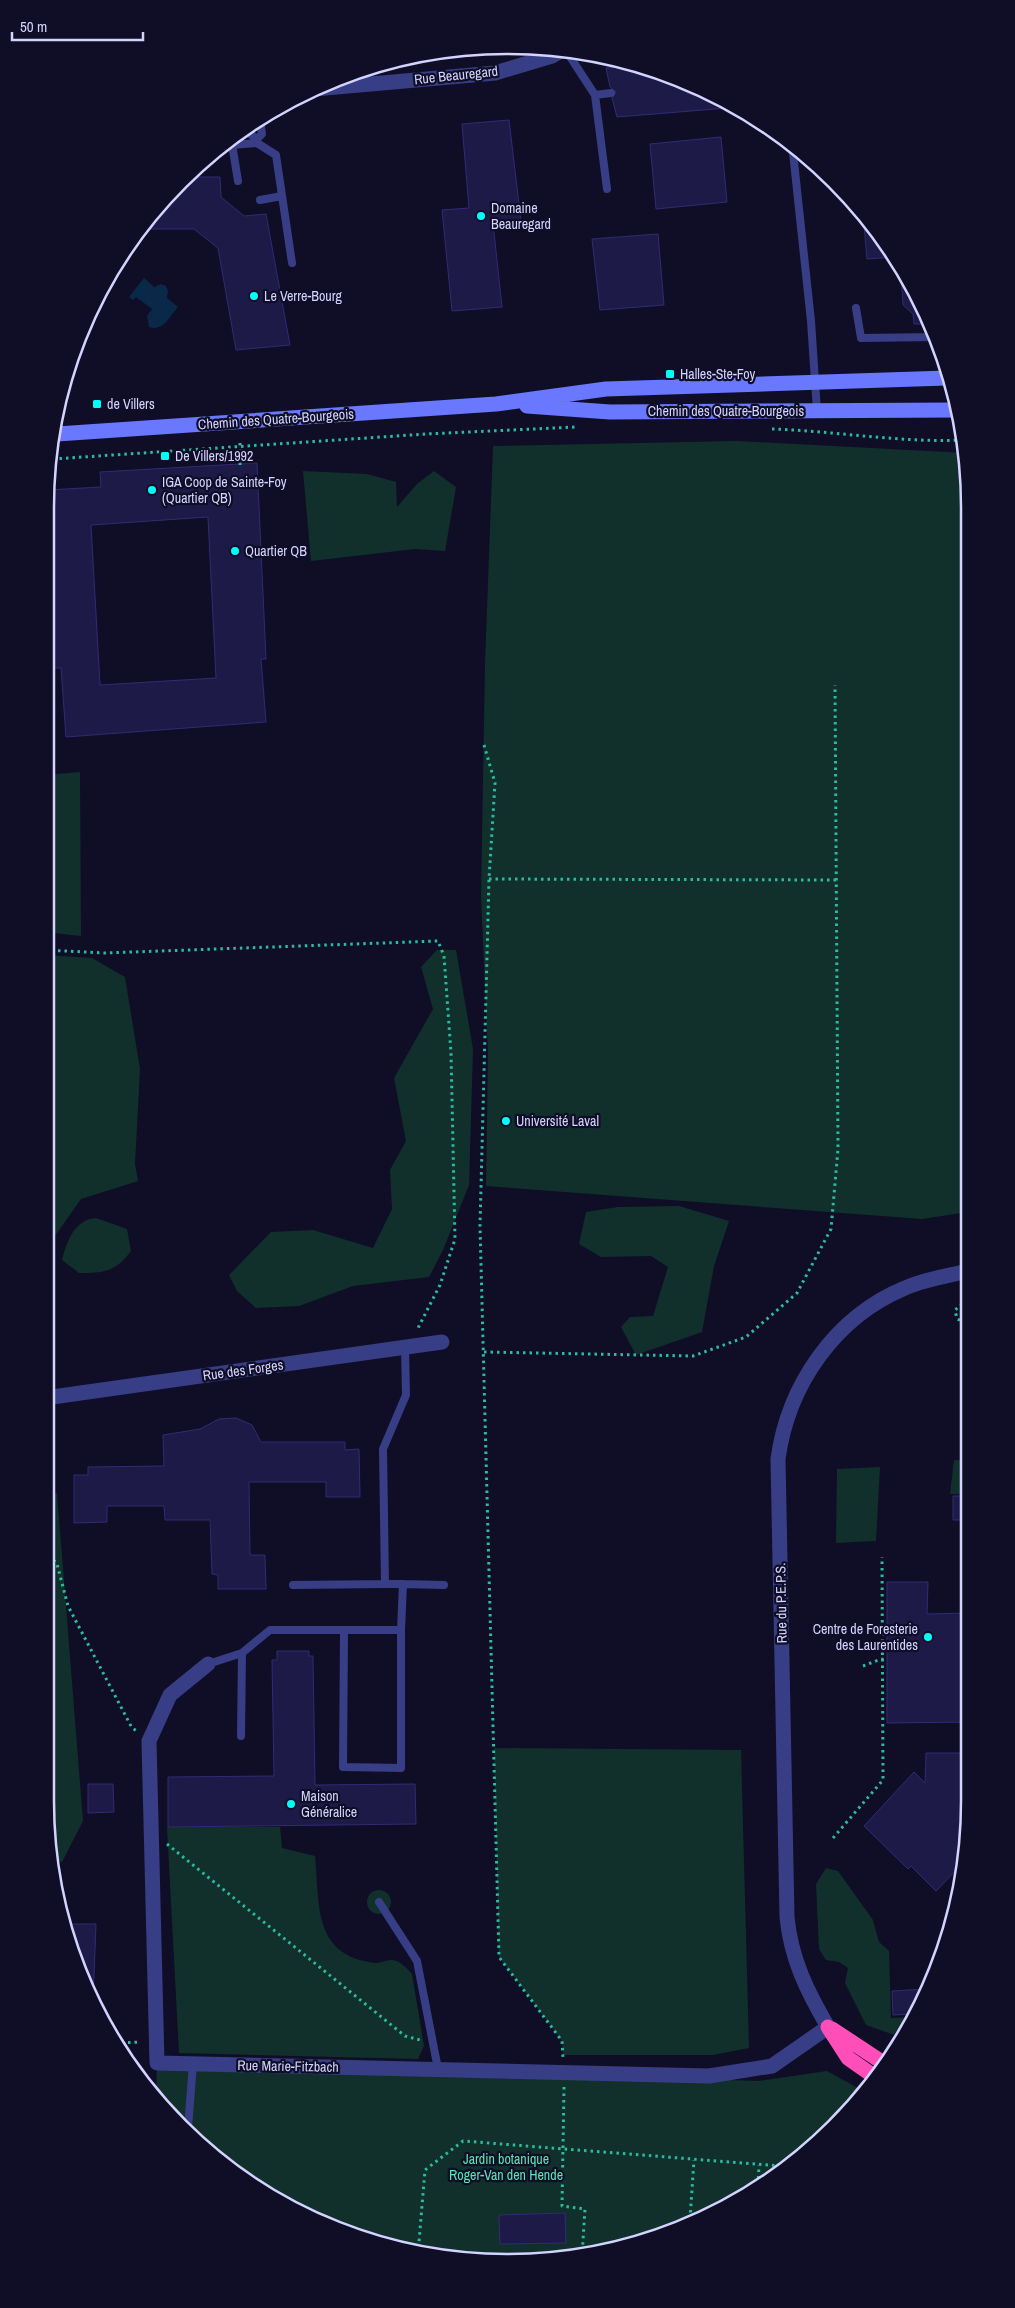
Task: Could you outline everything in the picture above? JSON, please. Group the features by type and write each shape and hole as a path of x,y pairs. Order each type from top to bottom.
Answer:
{"highway":[{"path":"828,2027 879,2060"},
{"path":"828,2027 848,2058 870,2073"}],"main road":[{"name":"Chemin des Quatre-Bourgeois","path":"60,434 496,404 606,389 942,378"},
{"name":"Chemin des Quatre-Bourgeois","path":"496,404 610,412 951,410"}],"street":[{"name":"Rue Beauregard","path":"340,86 495,73 551,56"},
{"name":"Rue du P.E.P.S.","path":"828,2027 806,1990 796,1964 789,1939 787,1918 778,1459 781,1433 788,1411 811,1367 825,1349 862,1312 905,1288 926,1280 961,1272"},
{"name":"Rue des Forges","path":"54,1397 442,1342"},
{"name":"Rue Marie-Fitzbach","path":"208,1664 170,1695 149,1741 156,2063 709,2076 772,2066 828,2027"}],"lane":[{"path":"571,58 595,94 607,189"},
{"path":"595,94 611,93"},
{"path":"237,143 257,141 262,134 261,127"},
{"path":"250,134 276,155 292,263"},
{"path":"232,147 238,181"},
{"path":"793,155 811,321 817,411"},
{"path":"260,200 282,196"},
{"path":"856,308 861,338 928,337"},
{"path":"385,1584 383,1449 406,1395 406,1346"},
{"path":"344,1631 343,1767 401,1768 403,1584"},
{"path":"293,1585 444,1585"},
{"path":"208,1664 242,1653 270,1630 401,1630"},
{"path":"241,1736 242,1653"},
{"path":"379,1902 418,1961 438,2070"},
{"path":"188,2122 193,2064"}],"path":[{"path":"57,459 100,454 426,434 585,427"},
{"path":"769,429 816,430 934,441 956,440"},
{"path":"240,441 240,465"},
{"path":"99,450 100,454"},
{"path":"484,1352 692,1356 746,1337 797,1293 831,1229 838,1149 838,880 835,685"},
{"path":"484,745 495,783 489,879 480,1226 499,1957 562,2041 564,2072 562,2206 585,2209 583,2248"},
{"path":"489,879 838,880"},
{"path":"54,950 106,953 438,941 444,956 451,1053 455,1239 440,1285 406,1346"},
{"path":"961,1305 956,1310 957,1319 961,1321"},
{"path":"833,1838 883,1780 882,1558"},
{"path":"54,1560 57,1564 68,1606 102,1674 132,1728 149,1741"},
{"path":"863,1666 881,1659 887,1660"},
{"path":"151,1831 406,2036 420,2040 432,2037"},
{"path":"124,2043 156,2042"},
{"path":"419,2246 425,2170 463,2142 776,2166"},
{"path":"690,2216 694,2160"},
{"path":"758,2165 758,2179"}],"green space":[{"path":"736,441 957,453 961,508 961,1213 922,1219 486,1186 488,1052 481,897 485,664 493,446"},
{"path":"303,471 367,474 396,482 397,507 417,484 434,471 456,487 445,551 415,549 311,561"},
{"path":"80,772 81,936 54,933 54,774"},
{"path":"437,950 456,950 473,1049 469,1185 443,1250 429,1277 353,1286 299,1306 256,1308 237,1291 229,1275 271,1232 313,1230 373,1248 392,1209 390,1170 406,1141 394,1078 433,1009 421,967"},
{"path":"54,956 92,958 125,977 140,1069 135,1164 138,1181 81,1199 54,1237"},
{"path":"679,1206 729,1221 714,1266 702,1332 636,1355 621,1327 630,1317 653,1316 668,1267 651,1256 601,1257 579,1244 586,1212 618,1207"},
{"path":"96,1218 127,1229 131,1251 120,1263 108,1270 95,1273 79,1273 62,1260 64,1253 69,1239 77,1227 88,1220"},
{"path":"954,1460 961,1460 961,1494 950,1494"},
{"path":"880,1467 876,1541 836,1543 837,1469"},
{"path":"54,1493 57,1493 83,1821 62,1862 58,1860 54,1800"},
{"path":"494,1748 741,1750 749,2048 713,2055 563,2055 562,2041 499,1957"},
{"path":"167,1827 280,1827 282,1848 315,1856 320,1910 323,1925 330,1939 340,1950 355,1958 376,1963 394,1960 403,1965 412,1974 424,2046 418,2059 179,2053"},
{"path":"826,1868 838,1871 873,1920 879,1942 889,1951 891,2018 905,2017 895,2035 866,2025 845,1983 848,1968 839,1962 826,1960 819,1949 816,1884"},
{"path":"379,1890 384,1891 390,1897 390,1907 384,1913 379,1914 374,1913 368,1907 367,1902 368,1897 374,1891"},
{"name":"Jardin botanique Roger-Van den Hende","path":"157,2063 451,2070 758,2081 827,2071 858,2088 807,2142 760,2178 681,2220 625,2239 596,2246 537,2253 508,2254 478,2253 419,2246 390,2239 334,2220 255,2178 208,2142 166,2100 156,2088"}],"water":[{"path":"144,278 154,287 161,284 166,286 168,291 167,298 178,307 166,322 154,328 149,327 147,316 152,309 136,297 133,300 129,297"}],"building":[{"path":"618,67 653,78 681,88 722,108 617,117 612,98 616,92 610,87 606,68"},
{"name":"Domaine Beauregard","path":"509,120 521,221 493,223 502,307 452,311 442,210 469,208 462,124"},
{"path":"721,137 727,202 656,209 650,144"},
{"name":"Le Verre-Bourg","path":"197,177 220,177 221,197 244,216 266,214 290,345 236,350 218,248 194,229 150,229 166,208"},
{"path":"864,227 886,258 867,259"},
{"path":"658,234 664,305 600,310 592,239"},
{"path":"902,284 922,324 914,324 913,314 903,305"},
{"path":"257,463 266,659 261,659 266,722 66,737 61,668 54,668 55,490 101,487 100,472","holes":["208,517 216,678 100,685 91,525"]},
{"path":"236,1418 252,1425 261,1442 345,1442 345,1450 359,1449 360,1497 326,1497 326,1482 249,1482 250,1555 265,1555 266,1589 218,1589 218,1575 212,1574 210,1520 165,1520 164,1506 107,1506 107,1522 74,1523 74,1475 88,1475 88,1467 164,1466 163,1435 200,1429 219,1419"},
{"path":"953,1496 961,1496 961,1520 953,1520"},
{"name":"Centre de Foresterie des Laurentides","path":"887,1582 928,1582 927,1614 961,1613 961,1722 887,1723"},
{"path":"277,1651 309,1651 309,1656 313,1656 315,1785 415,1784 416,1824 168,1827 168,1777 274,1776 272,1660 277,1660"},
{"path":"926,1753 961,1753 960,1830 956,1871 936,1891 911,1866 908,1869 864,1826 914,1772 925,1783"},
{"path":"88,1784 113,1784 114,1812 88,1813"},
{"path":"71,1924 96,1924 94,1986"},
{"path":"920,1989 907,2014 893,2015 892,1991"},
{"path":"565,2213 566,2243 500,2244 499,2215"}],"place":[{"name":"Domaine Beauregard","path":"481,216"},
{"name":"Le Verre-Bourg","path":"254,296"},
{"name":"Halles-Ste-Foy","path":"670,374"},
{"name":"de Villers","path":"97,404"},
{"name":"De Villers/1992","path":"165,456"},
{"name":"IGA Coop de Sainte-Foy (Quartier QB)","path":"152,490"},
{"name":"Quartier QB","path":"235,551"},
{"name":"Université Laval","path":"506,1121"},
{"name":"Centre de Foresterie des Laurentides","path":"928,1637"},
{"name":"Maison Généralice","path":"291,1804"}]}
